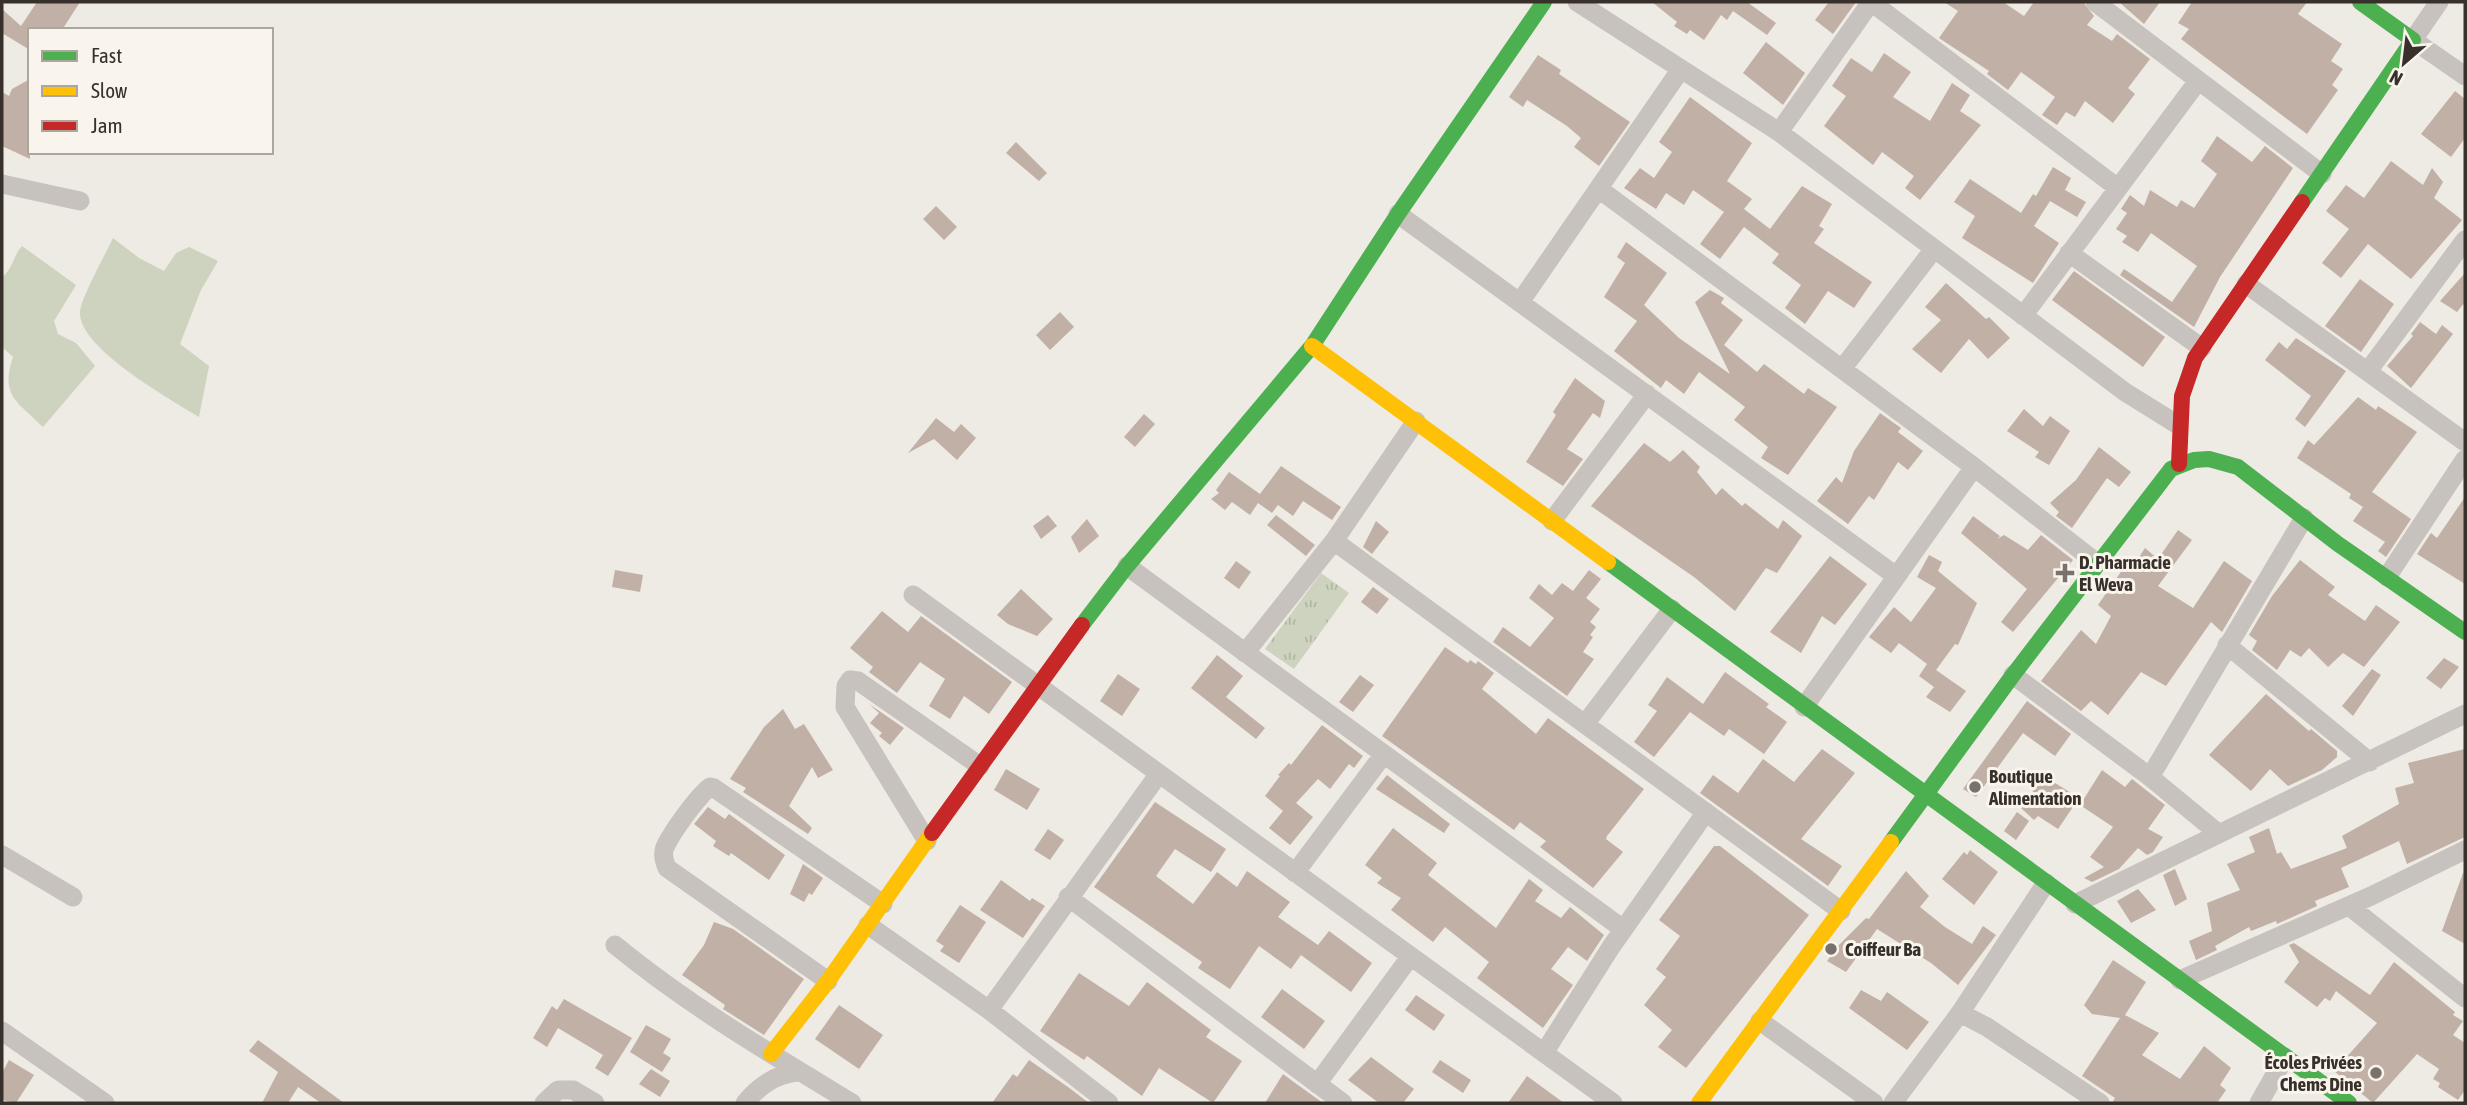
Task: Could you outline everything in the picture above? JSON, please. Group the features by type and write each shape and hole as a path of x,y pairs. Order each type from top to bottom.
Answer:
{"street":[{"path":"771,1054 828,981 1036,687 1126,566 1312,346 1398,214 1544,2"},
{"path":"1577,2 1779,132 2125,392 2178,425"},
{"path":"1779,132 1871,2 2118,188"},
{"path":"2095,2 2322,174"},
{"path":"2360,2 2465,76"},
{"path":"2179,464 2178,425 2189,369 2439,2"},
{"path":"1520,302 1681,69"},
{"path":"2023,316 2199,81"},
{"path":"2,184 80,201"},
{"path":"1599,188 1974,467 2097,563"},
{"path":"1398,214 1896,576"},
{"path":"2368,371 2465,240"},
{"path":"1842,369 1934,249"},
{"path":"2069,253 2202,348"},
{"path":"2246,284 2465,442"},
{"path":"1312,346 2350,1103"},
{"path":"1552,521 1647,394"},
{"path":"1245,653 1334,541 1416,421"},
{"path":"1699,1103 2097,563 2164,475 2179,464 2209,459 2238,467 2304,518 2465,632"},
{"path":"2387,577 2465,459"},
{"path":"1804,707 1974,467"},
{"path":"2150,776 2304,518"},
{"path":"1334,541 1841,911"},
{"path":"1126,566 1623,929"},
{"path":"913,595 1036,687 1613,1103"},
{"path":"1585,724 1672,609"},
{"path":"2227,645 2370,762"},
{"path":"2013,675 2150,776 2218,833"},
{"path":"927,841 845,707 846,686 850,680 858,681 980,766"},
{"path":"2075,904 2465,714"},
{"path":"1295,873 1384,754"},
{"path":"989,1010 1158,775"},
{"path":"828,981 667,868 663,857 665,848 702,795 710,787 714,788 883,904"},
{"path":"1544,1053 1623,929 1706,812"},
{"path":"2180,980 2349,906 2465,850"},
{"path":"2,855 73,897"},
{"path":"1893,1103 1960,1013 2046,883"},
{"path":"1068,897 1343,1103"},
{"path":"2349,906 2465,998"},
{"path":"868,925 989,1010 1109,1103"},
{"path":"615,945 646,970 771,1054 852,1103"},
{"path":"1317,1084 1410,957"},
{"path":"1960,1013 1987,1027 2101,1103"},
{"path":"1760,1021 1874,1103"},
{"path":"3,1034 105,1103"},
{"path":"2259,1103 2285,1056"},
{"path":"745,1103 772,1079 785,1073 798,1072"},
{"path":"544,1103 558,1090 573,1090 595,1103"}],"green space":[{"path":"113,238 139,258 164,271 176,253 189,247 218,261 201,290 180,344 209,366 199,417 129,372 94,341 83,326 81,305"},
{"path":"22,246 76,285 54,321 58,334 76,343 95,366 43,427 13,397 9,370 13,357 2,347 2,277"},
{"path":"1321,573 1349,593 1294,669 1265,649"}],"building":[{"path":"37,2 80,2 63,28 28,28 28,49 2,33 2,9 21,26"},
{"path":"1652,2 1747,2 1776,23 1767,35 1733,11 1727,20 1721,15 1704,40 1690,30 1687,34 1674,26 1677,22"},
{"path":"1829,2 1856,2 1833,34 1815,20"},
{"path":"1944,2 2003,2 2024,16 2034,2 2083,2 2094,16 2087,25 2112,41 2117,34 2150,59 2128,88 2135,94 2113,123 2085,101 2075,117 2066,112 2057,125 2042,115 2055,97 2021,72 2008,90 1987,74 1989,71 1939,38 1958,11"},
{"path":"2119,2 2160,2 2144,24"},
{"path":"2192,2 2307,2 2298,14 2342,44 2331,61 2343,69 2332,85 2338,90 2307,134 2181,39 2189,29 2178,23"},
{"path":"1766,42 1805,73 1783,105 1743,73"},
{"path":"1884,53 1911,72 1893,97 1930,121 1952,83 1970,95 1960,111 1981,125 1920,200 1905,188 1914,176 1882,152 1873,165 1824,126 1846,96 1832,86 1851,58 1872,72"},
{"path":"1538,55 1561,70 1559,74 1630,122 1599,166 1574,147 1581,138 1567,126 1527,100 1523,107 1509,97"},
{"path":"28,80 30,159 2,146 2,92 9,96 12,89"},
{"path":"2455,91 2465,99 2465,138 2451,157 2421,134"},
{"path":"1690,97 1752,143 1727,181 1752,199 1744,209 1770,229 1802,186 1832,204 1819,226 1824,229 1814,243 1872,282 1854,308 1828,291 1805,324 1785,308 1801,285 1772,263 1779,254 1744,227 1720,259 1700,244 1724,212 1693,190 1684,205 1666,193 1656,209 1624,188 1640,168 1654,178 1672,152 1659,142"},
{"path":"2217,136 2252,162 2265,146 2293,168 2220,277 2194,327 2120,275 2124,269 2172,302 2197,266 2151,233 2138,252 2122,242 2127,236 2116,229 2127,213 2121,209 2130,195 2144,206 2150,190 2177,207 2181,200 2194,208 2217,174 2201,161"},
{"path":"1016,142 1047,173 1039,181 1006,153"},
{"path":"2391,161 2423,185 2432,168 2443,182 2434,198 2462,220 2411,279 2368,244 2341,278 2322,263 2349,229 2326,211 2346,185 2364,198"},
{"path":"2053,167 2071,178 2065,190 2086,202 2077,217 2050,201 2034,226 2059,243 2033,283 1962,238 1975,216 1954,202 1970,179 2021,213 2033,194 2036,196"},
{"path":"936,206 957,227 944,240 923,219"},
{"path":"1626,242 1667,273 1644,305 1679,338 1730,374 1695,302 1710,290 1724,298 1721,303 1743,320 1724,345 1757,372 1764,364 1804,394 1808,388 1837,407 1788,475 1761,458 1768,447 1734,420 1745,407 1699,372 1684,394 1666,380 1661,388 1614,351 1637,321 1604,297 1625,263 1617,257"},
{"path":"2074,271 2165,337 2143,367 2052,300"},
{"path":"2465,273 2465,302 2457,312 2440,301"},
{"path":"2360,279 2394,304 2361,352 2325,326"},
{"path":"1946,283 1986,319 1989,317 2010,338 1988,359 1969,339 1941,373 1912,349 1941,320 1925,307"},
{"path":"1060,312 1074,327 1050,350 1036,335"},
{"path":"2420,322 2436,334 2442,325 2453,334 2411,388 2387,366 2413,336 2411,334"},
{"path":"2296,338 2346,371 2305,427 2295,419 2311,396 2265,360 2279,342 2287,349"},
{"path":"1575,378 1605,401 1600,418 1593,413 1567,449 1583,459 1563,486 1526,462 1556,415 1553,412"},
{"path":"2358,397 2376,410 2378,406 2417,432 2372,492 2411,519 2386,557 2378,551 2385,542 2353,521 2363,507 2349,498 2351,494 2297,458 2308,440 2314,445"},
{"path":"2024,409 2043,426 2050,416 2070,431 2049,465 2035,457 2039,452 2007,431"},
{"path":"1880,413 1901,428 1898,432 1923,451 1908,470 1898,462 1874,500 1869,496 1848,524 1817,501 1836,477 1842,483 1854,451"},
{"path":"1144,414 1155,424 1135,447 1124,437"},
{"path":"936,418 954,432 961,424 976,438 957,460 934,439 908,453"},
{"path":"1644,443 1670,462 1683,450 1700,467 1697,472 1716,495 1722,488 1742,506 1745,503 1778,529 1783,520 1802,536 1777,573 1766,568 1735,611 1694,577 1591,506"},
{"path":"2099,447 2131,472 2119,487 2107,478 2072,528 2056,516 2059,512 2050,503 2076,480"},
{"path":"1281,466 1341,507 1332,520 1303,501 1293,516 1278,505 1272,513 1258,503 1250,515 1232,502 1225,510 1211,499 1219,493 1216,490 1229,472 1260,494"},
{"path":"2465,497 2465,584 2417,554 2431,533 2437,538"},
{"path":"1048,515 1057,526 1041,539 1033,526"},
{"path":"1276,515 1315,545 1306,556 1267,525"},
{"path":"1973,516 2000,536 1997,539 2004,535 2028,550 2041,535 2073,560 2013,632 2001,622 2027,589 1961,533"},
{"path":"1087,519 1099,536 1079,553 1071,537"},
{"path":"1376,521 1389,532 1372,554 1363,547"},
{"path":"2178,530 2192,540 2158,586 2193,608 2224,561 2252,581 2222,632 2211,622 2166,686 2141,672 2108,715 2091,701 2081,711 2041,681 2081,630 2096,644 2111,616 2098,605 2127,563 2132,568 2145,548 2158,559"},
{"path":"1929,555 1942,562 1938,571 1977,603 1958,645 1955,644 1936,670 1966,691 1950,712 1926,697 1934,687 1919,676 1927,664 1899,643 1891,653 1869,637 1894,607 1911,622 1936,588 1917,577"},
{"path":"1830,556 1867,584 1835,625 1822,616 1801,653 1770,632"},
{"path":"2300,560 2335,587 2328,595 2365,621 2376,605 2400,622 2364,667 2343,653 2328,667 2309,648 2301,657 2290,650 2277,670 2252,650 2257,641 2249,635 2272,596"},
{"path":"1236,561 1251,572 1239,589 1224,578"},
{"path":"615,570 643,575 640,592 612,587"},
{"path":"1589,570 1601,579 1586,598 1600,609 1590,622 1596,627 1583,652 1594,659 1567,696 1493,642 1503,627 1530,647 1554,618 1529,598 1539,584 1552,595 1562,583 1573,591"},
{"path":"1373,587 1389,599 1377,614 1361,602"},
{"path":"1021,589 1053,619 1037,636 1008,624 997,615"},
{"path":"882,611 908,632 921,616 1012,682 989,714 964,696 950,719 929,706 945,679 920,662 897,693 869,672 873,667 850,648"},
{"path":"1445,647 1468,663 1470,660 1476,664 1478,661 1494,673 1482,689 1536,734 1548,718 1644,789 1607,836 1606,839 1623,852 1593,888 1540,847 1546,841 1520,822 1514,830 1382,736"},
{"path":"1217,655 1243,676 1226,697 1265,728 1256,739 1191,688"},
{"path":"2444,658 2459,667 2441,689 2426,678"},
{"path":"2372,669 2381,675 2353,716 2342,706"},
{"path":"1725,672 1769,704 1766,707 1787,722 1764,754 1729,729 1724,736 1690,712 1654,757 1634,742 1657,711 1648,705 1667,677 1703,704"},
{"path":"1118,674 1140,689 1122,716 1100,701"},
{"path":"1360,675 1374,685 1353,712 1339,702"},
{"path":"2266,694 2337,751 2337,757 2322,770 2288,786 2270,769 2251,791 2209,755"},
{"path":"2027,701 2071,734 2055,756 2023,733 1976,797 1963,789"},
{"path":"869,704 904,728 890,745 879,736 882,733 870,723 879,713"},
{"path":"783,709 795,729 804,724 833,770 818,778 812,767 789,806 812,828 808,834 743,792 746,788 730,779 764,727"},
{"path":"1322,725 1363,756 1354,768 1349,764 1330,789 1318,779 1296,803 1313,817 1290,845 1269,828 1283,811 1265,796 1280,776 1278,775 1289,763 1291,765"},
{"path":"1822,749 1855,773 1801,839 1842,866 1828,886 1700,793 1713,775 1738,793 1763,759 1794,782"},
{"path":"2465,749 2465,837 2407,864 2399,841 2341,868 2349,887 2315,901 2317,906 2277,924 2276,921 2251,931 2249,927 2215,946 2217,950 2196,960 2189,941 2212,931 2207,903 2240,890 2227,864 2255,852 2249,837 2269,828 2277,854 2281,852 2291,869 2347,848 2342,836 2399,804 2395,788 2414,783 2408,763"},
{"path":"1006,769 1040,789 1027,810 994,790"},
{"path":"2102,770 2125,787 2132,779 2165,805 2148,829 2163,837 2153,852 2147,855 2138,848 2119,869 2092,882 2084,878 2104,867 2090,857 2113,827 2080,805"},
{"path":"1387,775 1450,824 1444,833 1376,789"},
{"path":"2044,776 2079,798 2058,829 2038,816 2034,820 2021,808"},
{"path":"1155,802 1226,849 1211,872 1175,849 1156,876 1193,904 1217,872 1237,887 1247,871 1290,902 1278,917 1318,945 1329,931 1372,963 1351,992 1301,955 1291,969 1259,946 1230,989 1198,968 1202,962 1094,887"},
{"path":"708,807 725,819 729,814 785,855 769,880 731,853 729,856 713,846 716,841 694,824"},
{"path":"2017,812 2029,821 2016,840 2004,831"},
{"path":"1393,828 1437,863 1428,875 1496,928 1529,879 1543,890 1535,901 1561,918 1570,907 1604,935 1587,961 1568,947 1551,969 1573,985 1543,1028 1477,978 1489,962 1445,927 1433,942 1391,910 1401,898 1377,883 1382,878 1365,865"},
{"path":"1048,829 1064,840 1050,860 1034,850"},
{"path":"1714,846 1720,846 1809,915 1686,1068 1658,1047 1672,1030 1644,1005 1666,977 1656,969 1680,936 1659,920"},
{"path":"1970,850 1998,872 1974,905 1942,879 1964,852 1967,855"},
{"path":"803,864 823,878 804,902 790,894"},
{"path":"2175,869 2187,899 2175,906 2163,875"},
{"path":"1906,871 1929,896 1920,907 1945,927 1972,944 1983,926 1996,935 1958,985 1931,963 1877,929 1846,972 1827,961 1866,918 1869,919"},
{"path":"2465,873 2465,944 2442,931"},
{"path":"1001,880 1030,901 1032,898 1045,906 1023,938 980,910"},
{"path":"2138,889 2156,910 2131,923 2117,901"},
{"path":"960,905 986,922 959,963 940,951 944,946 936,941"},
{"path":"714,922 733,929 804,979 764,1035 723,1009 725,1005 682,975 704,945"},
{"path":"2294,943 2370,995 2394,962 2455,1012 2453,1015 2463,1021 2453,1035 2465,1043 2465,1090 2458,1100 2438,1087 2440,1083 2433,1079 2439,1069 2417,1054 2373,1103 2334,1071 2377,1023 2336,991 2330,1001 2325,998 2317,1007 2284,982 2299,962 2289,945"},
{"path":"2113,960 2146,982 2125,1015 2159,1033 2142,1055 2180,1079 2204,1046 2231,1068 2220,1085 2226,1090 2217,1103 2112,1103 2115,1098 2082,1076 2120,1018 2092,1014 2084,1005"},
{"path":"1079,973 1129,1006 1147,982 1211,1030 1206,1037 1242,1061 1213,1103 1159,1068 1142,1096 1087,1056 1084,1060 1040,1031"},
{"path":"1282,989 1325,1021 1304,1049 1261,1017"},
{"path":"1861,990 1881,1001 1887,992 1929,1022 1907,1050 1849,1008"},
{"path":"1416,995 1445,1015 1434,1031 1405,1010"},
{"path":"564,999 632,1038 608,1076 595,1068 603,1055 558,1028 547,1047 533,1038 552,1006 557,1010"},
{"path":"839,1005 883,1035 859,1069 815,1039"},
{"path":"646,1025 671,1039 663,1053 671,1058 662,1072 630,1052"},
{"path":"258,1040 344,1103 321,1103 298,1087 288,1103 262,1103 278,1072 249,1051"},
{"path":"1371,1057 1414,1089 1403,1103 1379,1103 1348,1080"},
{"path":"9,1060 34,1075 16,1103 2,1100 2,1073"},
{"path":"1029,1060 1089,1103 992,1103 1013,1074 1017,1077"},
{"path":"1440,1060 1471,1080 1463,1093 1432,1072"},
{"path":"651,1069 670,1081 660,1097 639,1084"},
{"path":"1283,1074 1291,1080 1323,1103 1265,1103"},
{"path":"1527,1076 1564,1103 1508,1103"}],"traffic: fast":[{"path":"1082,625 1127,566 1312,346 1398,214 1544,2"},
{"path":"2302,202 2413,40 2360,2"},
{"path":"1891,842 2013,675 2171,469 2194,460 2209,459 2238,467 2338,544 2465,632"},
{"path":"1608,562 2349,1103"}],"traffic: slow":[{"path":"1312,346 1608,562"},
{"path":"771,1054 828,981 932,833"},
{"path":"1699,1103 1891,842"}],"traffic: jam":[{"path":"2179,464 2182,396 2195,358 2302,202"},
{"path":"932,833 1082,625"}],"place":[{"name":"D. Pharmacie El Weva","path":"2065,573"},
{"name":"Boutique Alimentation","path":"1975,787"},
{"name":"Coiffeur Ba","path":"1831,949"},
{"name":"Écoles Privées Chems Dine","path":"2376,1073"}]}
